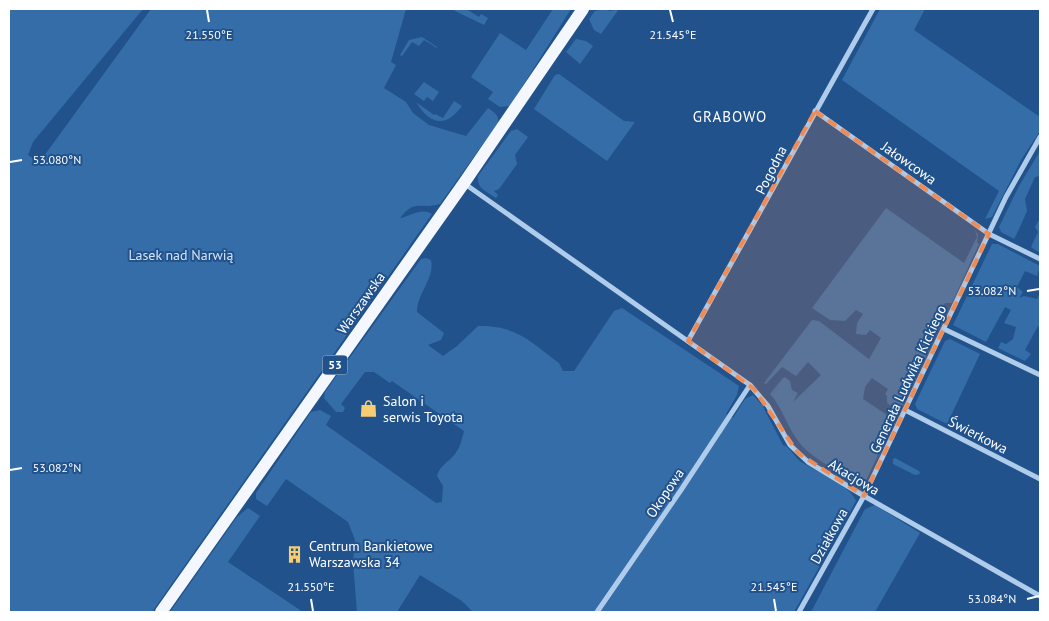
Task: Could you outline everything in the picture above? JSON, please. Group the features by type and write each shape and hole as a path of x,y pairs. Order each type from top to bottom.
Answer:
{"main road":[{"name":"Warszawska","path":"161,612 464,183 583,9"}],"street":[{"name":"Pogodna","path":"688,340 773,192 815,111 873,9"},
{"name":"Jałowcowa","path":"815,111 989,234 1040,259"},
{"name":"Generała Ludwika Kickiego","path":"864,496 1006,197 1040,137"},
{"name":"Akacjowa","path":"464,183 750,385 768,406 790,445 798,453 864,496 1040,596"},
{"path":"944,329 1040,375"},
{"name":"Okopowa","path":"597,612 750,385"},
{"name":"Świerkowa","path":"906,410 1040,480"},
{"name":"Działkowa","path":"799,612 864,496"}],"highlighted area":[{"path":"815,111 989,234 864,496 798,453 754,389 688,341"}],"green space":[{"name":"Lasek nad Narwią","path":"9,9 143,9 33,142 28,155 34,159 44,156 151,9 406,9 391,62 396,65 384,88 406,102 413,113 429,125 466,136 488,108 498,118 498,123 440,204 414,206 400,218 424,211 432,214 152,612 9,612"},
{"path":"451,9 466,9 479,17 481,14 488,18 484,25"},
{"path":"553,9 571,9 510,106 500,107 488,99 493,92 471,77 500,33 526,50"},
{"path":"603,9 610,11 619,9 601,34 594,30 589,19 595,11"},
{"path":"880,9 925,9 914,30 1040,117 1040,131 1021,160 992,217 985,219 999,191 842,80"},
{"path":"422,37 437,48 424,40 419,46 412,42 402,56 400,55 409,40"},
{"path":"576,39 586,41 593,46 580,64 566,52"},
{"path":"559,74 624,121 635,122 607,161 534,109 555,75"},
{"path":"424,82 439,92 433,101 427,97 424,101 414,94"},
{"path":"454,101 462,106 450,118 438,121 432,119 421,110 416,102 434,115 443,118"},
{"path":"517,129 528,137 515,155 517,164 499,189 494,191 498,195 496,198 480,187 478,176 511,131"},
{"path":"1040,151 1040,176 1035,177 1025,199 1027,211 1014,239 1001,232 999,227 1019,186"},
{"path":"886,208 964,263 977,237 975,230 978,235 977,242 979,244 952,303 945,303 940,313 944,318 901,409 897,409 887,403 887,396 885,394 888,389 872,378 865,387 863,399 890,417 891,415 895,418 864,485 809,453 793,433 778,404 770,394 785,377 790,381 792,390 798,393 793,402 821,375 808,362 796,376 782,367 766,384 764,383 812,320 819,321 869,359 881,338 870,330 866,335 856,334 857,323 863,314 856,310 845,321 830,320 812,308"},
{"path":"1040,218 1040,253 1031,247 1038,232 1035,227"},
{"path":"992,244 998,244 1040,266 1037,276 1025,271 1017,287 1023,292 1019,298 1024,296 1037,299 1040,294 1040,326 1038,326 1025,350 1031,354 1025,361 998,348 1001,342 1006,344 1013,339 1016,327 1004,323 1011,310 1005,307 986,342 953,325"},
{"path":"421,259 431,260 432,267 417,312 444,333 441,340 428,345 443,356 457,346 478,326 491,326 503,328 522,336 559,363 563,371 574,371 614,311 622,308 739,386 737,395 726,414 733,418 745,399 753,395 762,405 783,445 800,461 846,488 856,501 794,612 473,612 462,601 420,575 397,612 357,612 353,562 355,540 348,522 286,479 267,506 256,499 256,493 311,412 320,410 331,416 326,425 436,503 442,502 443,486 437,476 442,467 457,452 464,431 392,381 390,383 374,372 365,372 341,404 345,408 343,412 336,412 324,398 325,392"},
{"path":"950,339 980,354 947,424 917,409 915,404 945,341"},
{"path":"895,458 919,471 920,474 915,475 893,464 893,459"},
{"path":"875,505 920,533 875,612 811,612 865,509"},
{"path":"248,508 260,516 228,562 303,612 170,612 237,517"}],"place":[{"name":"Salon i serwis Toyota","path":"369,409"},
{"name":"Centrum Bankietowe Warszawska 34","path":"295,554"}],"district":[{"name":"GRABOWO","path":"730,117"}]}
